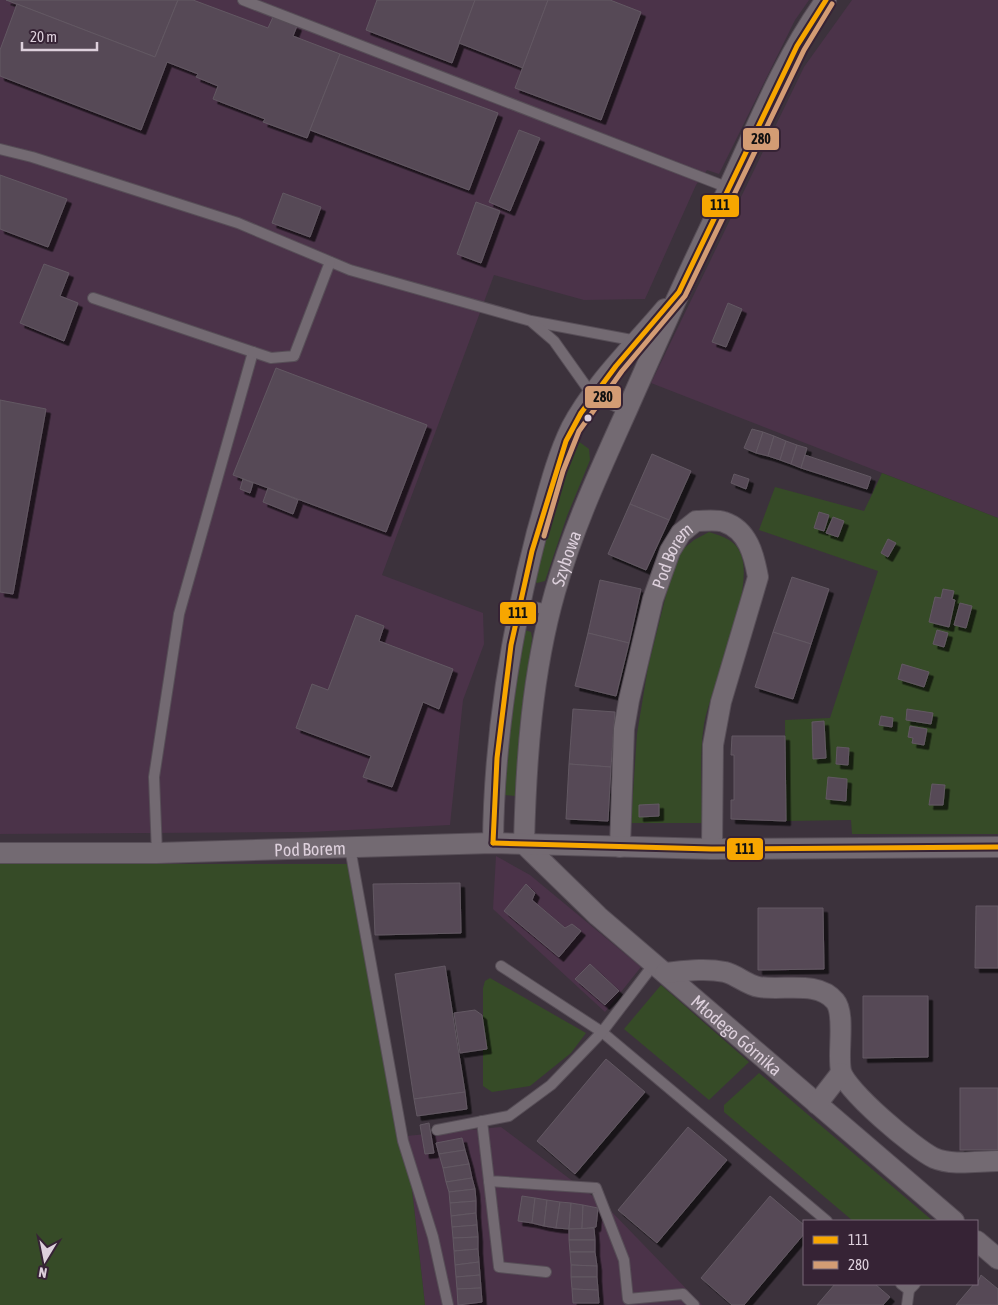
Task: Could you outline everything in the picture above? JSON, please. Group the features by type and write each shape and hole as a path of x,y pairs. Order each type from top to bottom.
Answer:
{"street":[{"name":"Szybowa","path":"524,844 530,732 550,610 582,510 626,411 647,344 679,292 797,46 826,0"},
{"name":"Szybowa","path":"492,843 497,758 511,645 532,551 557,464 572,427 593,396 647,344"},
{"name":"Pod Borem","path":"620,848 624,729 629,700 653,599 670,551 681,533 696,521 723,522 742,532 754,556 758,577 721,702 713,745 712,849"},
{"name":"Pod Borem","path":"0,853 157,853 492,843 620,848 712,849 998,847"},
{"name":"Młodego Górnika","path":"524,844 598,916 953,1220"},
{"path":"659,969 726,972 757,986 810,988 827,993 837,1003 840,1020 841,1073 857,1096 920,1149 934,1157 947,1162 998,1161"},
{"path":"817,1104 841,1073"},
{"path":"978,1242 998,1259"}],"lane":[{"path":"243,0 729,188"},
{"path":"0,149 32,157 238,223 350,270 531,322 647,344"},
{"path":"93,298 271,358 294,356 330,262"},
{"path":"531,322 554,341 593,396 626,411"},
{"path":"157,853 154,777 178,614 253,352"},
{"path":"521,605 550,610"},
{"path":"350,848 403,1141 433,1237 448,1305"},
{"path":"501,966 602,1032 826,1220"},
{"path":"437,1130 509,1116 551,1085 659,969"},
{"path":"482,1121 498,1267 546,1272"},
{"path":"489,1181 596,1188 624,1260 628,1299 682,1294 694,1305"},
{"path":"907,1305 908,1286"}],"shaded area":[{"path":"0,0 809,0 795,20 719,174 707,170 696,185 645,299 584,300 494,275 382,575 483,613 484,644 463,700 450,825 309,832 0,834"},
{"path":"852,0 998,0 998,518 651,383 804,67"},
{"path":"496,856 530,875 641,967 605,1012 493,909"},
{"path":"501,1127 607,1207 702,1305 425,1305 406,1136"}],"green space":[{"path":"578,441 589,449 590,460 567,516 545,581 537,583 535,582 565,459 575,442"},
{"path":"882,473 998,518 998,834 852,834 851,820 786,821 785,720 830,718 878,571 759,530 775,487 864,511"},
{"path":"709,532 734,544 740,552 744,568 743,588 738,611 709,706 702,736 702,823 631,823 637,734 648,667 672,571 682,550 694,540"},
{"path":"525,630 531,632 532,638 515,796 504,795 512,691"},
{"path":"0,864 352,864 406,1136 425,1305 0,1305"},
{"path":"490,978 586,1033 571,1053 530,1086 492,1092 483,1086 483,988 485,981"},
{"path":"661,985 749,1062 709,1100 624,1029"},
{"path":"759,1073 932,1220 852,1220 724,1112 724,1105"}],"building":[{"path":"6,0 178,0 155,57"},
{"path":"178,0 193,0 268,28 273,17 297,26 293,36 340,54 307,138 263,122 265,119 213,99 218,86 196,77 198,74 167,62 141,130 0,76 0,50 17,4 155,57"},
{"path":"377,0 475,0 452,63 366,30"},
{"path":"475,0 548,0 523,68 459,43"},
{"path":"548,0 610,0 641,12 601,120 515,88"},
{"path":"340,54 498,113 469,190 310,130"},
{"path":"519,130 540,138 510,211 489,202"},
{"path":"0,175 67,199 48,247 0,229"},
{"path":"283,193 321,207 310,237 272,223"},
{"path":"476,202 500,211 481,263 457,254"},
{"path":"44,264 69,273 60,296 78,303 64,341 20,323"},
{"path":"728,303 742,309 726,347 712,342"},
{"path":"276,368 427,425 386,532 233,475"},
{"path":"0,400 46,409 13,594 0,592"},
{"path":"752,429 763,432 756,453 744,448"},
{"path":"763,432 774,436 768,456 756,453"},
{"path":"774,436 786,441 780,460 768,456"},
{"path":"786,441 797,445 791,464 780,460"},
{"path":"797,445 807,448 801,468 791,464"},
{"path":"652,454 691,471 669,520 630,504"},
{"path":"805,455 871,477 867,489 801,468"},
{"path":"734,474 749,479 746,489 731,483"},
{"path":"243,479 253,483 250,493 240,489"},
{"path":"268,488 298,500 293,514 263,502"},
{"path":"630,504 669,520 646,570 608,554"},
{"path":"819,512 829,515 824,531 814,528"},
{"path":"833,517 844,521 838,537 826,533"},
{"path":"888,539 896,543 888,557 881,553"},
{"path":"792,577 829,589 811,644 773,632"},
{"path":"600,580 641,589 629,643 588,633"},
{"path":"943,589 954,591 952,599 955,600 949,627 929,622 935,597 941,598"},
{"path":"960,603 972,606 966,628 954,625"},
{"path":"356,615 384,626 379,641 453,669 439,709 423,702 392,787 363,777 371,756 296,728 312,684 328,690"},
{"path":"937,630 948,633 944,647 933,644"},
{"path":"773,632 811,644 793,699 755,687"},
{"path":"588,633 629,643 616,696 575,686"},
{"path":"902,664 929,672 924,687 898,679"},
{"path":"573,709 615,712 611,767 569,764"},
{"path":"907,709 933,713 931,724 906,720"},
{"path":"881,716 893,718 892,727 879,725"},
{"path":"824,721 826,758 813,759 812,722"},
{"path":"910,726 927,729 924,745 912,743 913,738 908,737"},
{"path":"732,736 785,736 786,821 731,819 731,800 734,800 734,755 731,755"},
{"path":"837,747 849,748 848,765 836,764"},
{"path":"569,764 611,767 608,821 566,819"},
{"path":"828,777 847,779 846,801 826,799"},
{"path":"932,784 945,785 943,805 929,805"},
{"path":"659,804 659,816 639,817 639,805"},
{"path":"460,883 461,933 375,935 373,884"},
{"path":"526,884 535,893 532,900 565,928 572,924 581,931 559,957 504,911"},
{"path":"976,906 998,906 998,968 975,968"},
{"path":"758,908 823,908 824,969 758,970"},
{"path":"590,964 619,991 605,1005 575,979"},
{"path":"445,966 465,1092 414,1099 395,974"},
{"path":"863,996 928,996 928,1057 863,1058"},
{"path":"475,1010 482,1015 487,1049 460,1053 454,1013"},
{"path":"606,1059 645,1092 575,1174 537,1141"},
{"path":"960,1088 998,1088 998,1150 960,1150"},
{"path":"465,1092 467,1109 417,1116 414,1099"},
{"path":"429,1123 434,1153 425,1154 420,1125"},
{"path":"688,1127 727,1160 657,1243 618,1210"},
{"path":"462,1138 465,1150 439,1154 436,1143"},
{"path":"465,1150 469,1164 443,1168 439,1154"},
{"path":"469,1164 472,1178 446,1182 443,1168"},
{"path":"472,1178 475,1189 449,1192 446,1182"},
{"path":"475,1189 476,1201 450,1203 449,1192"},
{"path":"522,1196 535,1198 532,1223 518,1221"},
{"path":"770,1196 803,1224 803,1235 744,1305 732,1305 701,1278"},
{"path":"535,1198 547,1200 544,1226 532,1223"},
{"path":"547,1200 560,1202 556,1228 544,1226"},
{"path":"476,1201 476,1213 451,1216 450,1203"},
{"path":"560,1202 571,1203 569,1229 556,1228"},
{"path":"571,1203 583,1205 582,1229 569,1229"},
{"path":"583,1205 598,1208 596,1227 582,1229"},
{"path":"476,1213 477,1225 452,1227 451,1216"},
{"path":"477,1225 478,1237 453,1238 452,1227"},
{"path":"594,1228 595,1240 569,1240 569,1229"},
{"path":"478,1237 478,1249 454,1251 453,1238"},
{"path":"569,1240 595,1240 595,1252 570,1252"},
{"path":"478,1249 479,1262 455,1265 454,1251"},
{"path":"570,1252 595,1252 597,1266 571,1265"},
{"path":"479,1262 480,1275 456,1277 455,1265"},
{"path":"571,1265 597,1266 597,1277 571,1277"},
{"path":"480,1275 481,1288 457,1289 456,1277"},
{"path":"981,1275 998,1289 998,1305 956,1305 973,1285 978,1285"},
{"path":"571,1277 597,1277 598,1290 572,1289"},
{"path":"834,1285 876,1285 890,1297 883,1305 817,1305"},
{"path":"481,1288 482,1302 458,1305 457,1289"},
{"path":"572,1289 598,1290 599,1303 573,1303"}],"transit line":[{"name":"111","path":"493,843 497,758 511,645 532,551 566,441 581,413 616,366 679,292 797,46 826,0"},
{"name":"280","path":"544,536 563,471 579,431 622,371 685,296 804,50 832,4"},
{"name":"111","path":"493,843 712,849 998,847"}]}
